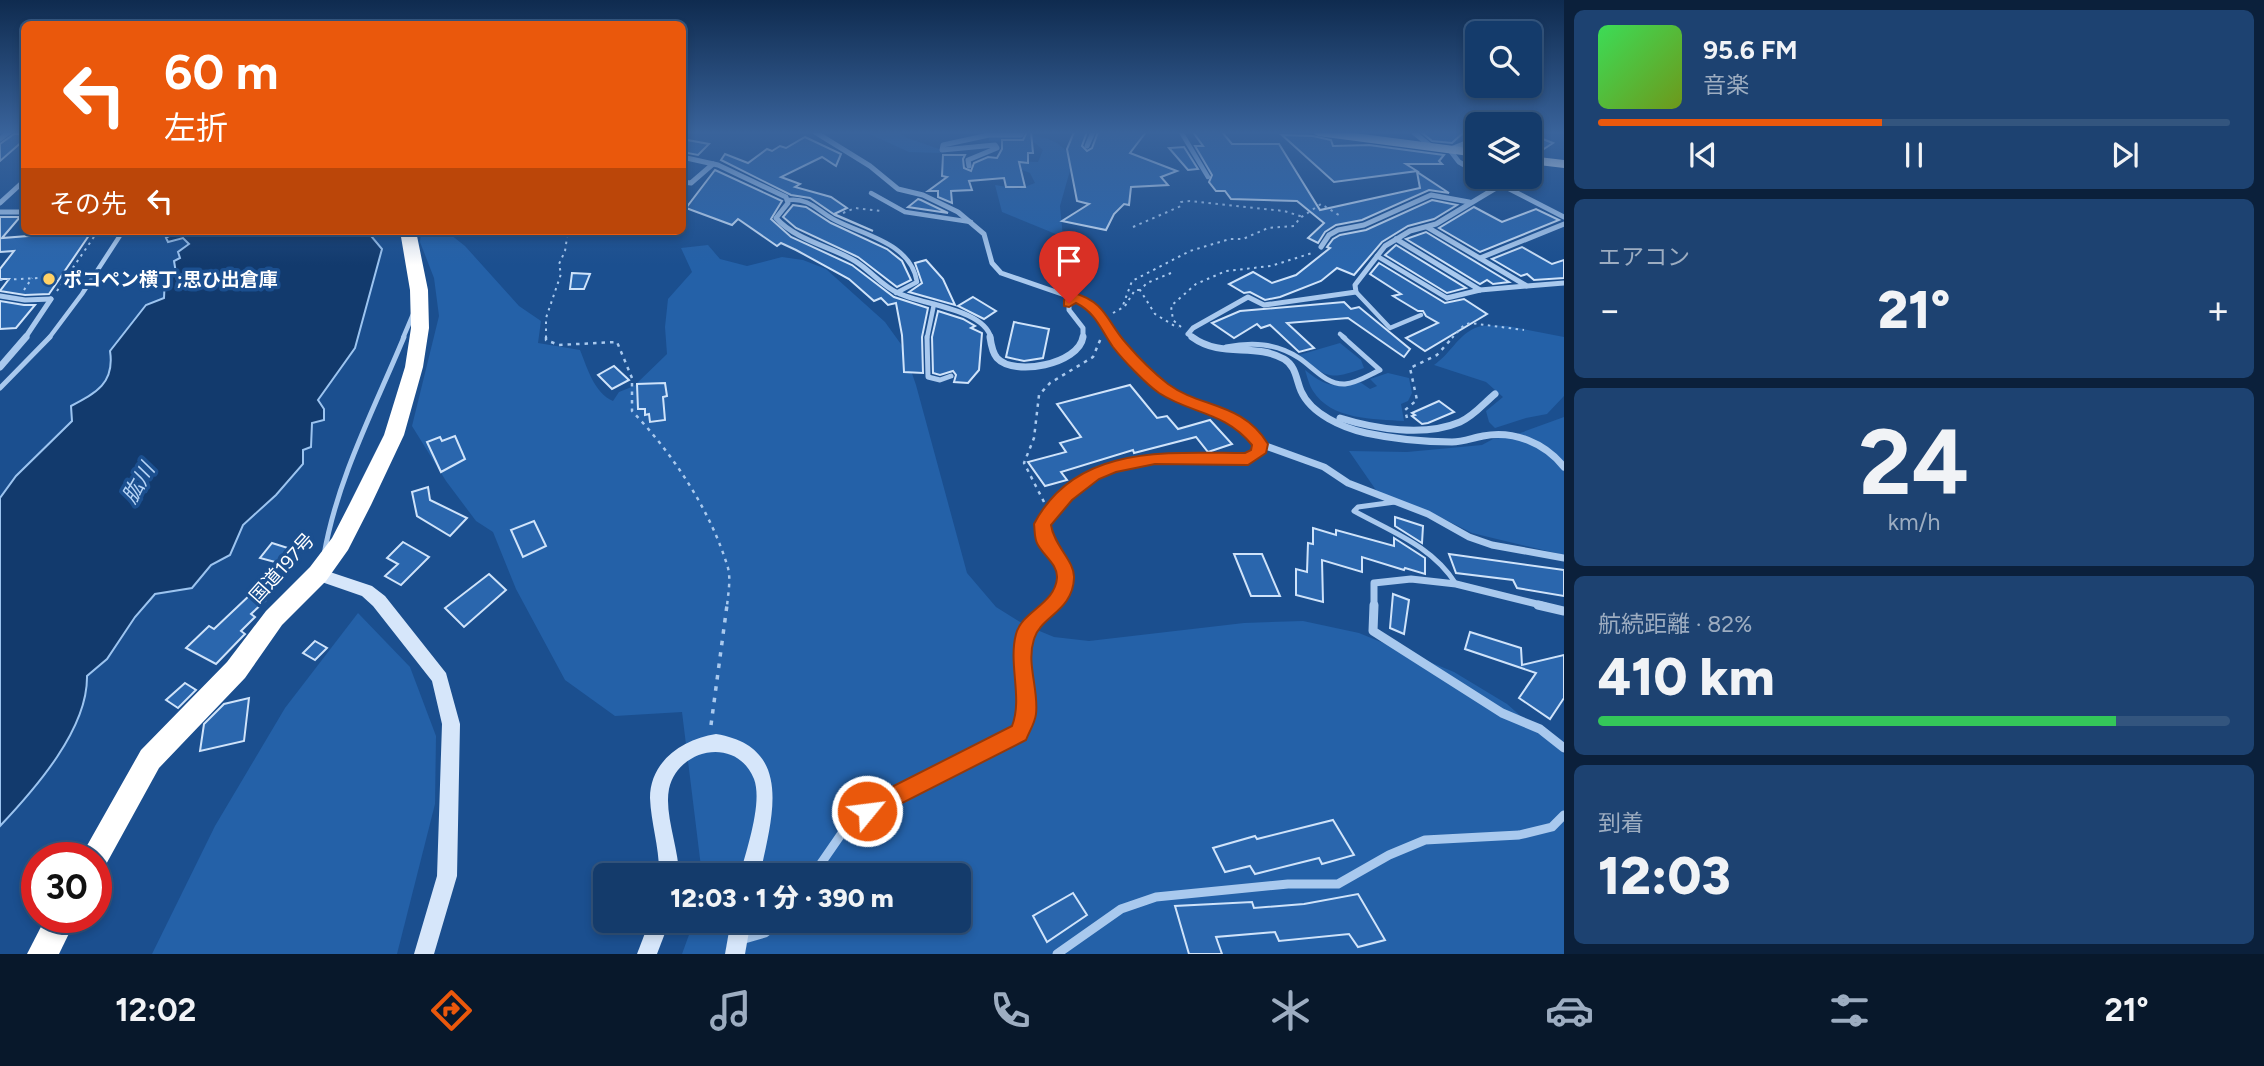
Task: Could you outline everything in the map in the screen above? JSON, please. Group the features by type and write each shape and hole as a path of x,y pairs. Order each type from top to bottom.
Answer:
{"highway":[{"name":"国道197号","path":"103,842 150,759 236,670 274,618 321,569 340,544 394,435 414,367 420,328 419,303 409,235"},
{"path":"42,954 53,933"}],"street":[{"path":"739,177 789,200 778,213 778,221 853,260 896,293 934,304 985,325 990,333 993,353 1001,362 1017,366 1043,366 1058,363 1075,351 1084,334 1083,327 1069,310 1069,303 1074,297"},
{"path":"883,177 898,189 941,202 971,222 984,234 992,263 1001,272 1014,280 1088,303 1105,320 1119,345 1156,383 1175,395 1228,416 1248,429 1260,444 1314,462 1348,483 1428,514 1469,537 1492,545 1564,558"},
{"path":"0,203 21,184"},
{"path":"1493,189 1436,224 1395,239 1385,246 1355,285 1356,292 1264,305 1248,297 1193,328 1188,334 1202,346 1213,350 1265,352 1284,360 1297,372 1304,397 1311,404 1332,419 1365,432 1453,442 1474,440 1486,435 1511,434 1548,453 1564,467"},
{"path":"1509,189 1564,217"},
{"path":"1321,247 1329,235 1338,230 1364,225 1431,195 1469,202"},
{"path":"0,212 21,212"},
{"path":"1480,258 1564,224"},
{"path":"1427,227 1527,286"},
{"path":"1395,239 1480,290"},
{"path":"1447,298 1480,290 1564,283"},
{"path":"0,296 25,300 51,299"},
{"path":"0,367 19,346 51,299"},
{"path":"1311,404 1364,425 1447,426 1462,422 1495,394"},
{"path":"821,863 851,820 900,792 1019,733 1026,715 1022,656 1026,632 1060,598 1066,576 1064,568 1044,541 1042,524 1079,484 1113,466 1155,458 1248,459 1259,453 1260,444"},
{"path":"321,569 366,591 379,601 440,678 451,724 447,876 424,954"},
{"path":"1564,611 1456,584 1411,579 1374,583 1374,631 1502,713 1540,729 1564,748"},
{"path":"670,863 660,792 668,766 690,747 720,741 748,754 763,779 763,811 752,863"},
{"path":"1057,954 1121,909 1156,897 1288,884 1338,884 1389,855 1425,840 1519,835 1552,827 1564,815"},
{"path":"647,954 655,933"},
{"path":"736,948 765,933"}],"lane":[{"path":"871,194 915,215 971,222"},
{"path":"789,200 797,199 816,205 831,218 888,243 905,258 916,275 917,282 896,293"},
{"path":"0,388 16,375 53,333 120,235"},
{"path":"1377,256 1447,298"},
{"path":"1356,292 1390,328 1421,315"},
{"path":"934,304 929,322 926,368 928,377 940,380 951,376"},
{"path":"1213,350 1264,343 1284,349 1325,379 1338,383 1347,384 1380,370 1339,334"},
{"path":"1395,502 1358,507 1354,512 1423,549 1450,573 1456,584"}],"path":[{"path":"1133,227 1181,206 1181,202 1202,200 1279,210 1303,217"},
{"path":"1122,308 1128,289 1139,276 1190,251 1230,239 1243,239 1268,228 1294,226 1321,204 1343,218 1338,230"},
{"path":"831,218 855,208 901,216 915,215"},
{"path":"51,299 95,235"},
{"path":"567,235 565,251 559,264 561,274 556,284 555,300 546,318 545,340 559,345 617,342 632,378 632,411 660,440 710,525 729,571 727,611 709,743"},
{"path":"1188,334 1173,320 1171,306 1196,284 1226,271 1270,266 1316,252 1321,247"},
{"path":"1049,514 1024,463 1034,440 1037,398 1043,389 1090,361 1098,352 1105,320 1129,303 1135,290 1140,290 1147,283 1171,273"},
{"path":"0,280 39,278"},
{"path":"1140,290 1155,314 1188,334"},
{"path":"1412,427 1405,410 1417,400 1418,393 1409,372 1410,368 1437,355 1464,325 1470,323 1524,330"}],"shaded area":[{"path":"1032,177 1068,177 1060,206 1063,237 1002,212 995,185 1019,189 1035,183"},
{"path":"421,235 451,235 465,246 519,306 541,321 538,343 580,350 596,386 613,401 619,392 634,386 667,354 665,327 668,299 692,272 681,248 708,245 720,259 747,266 782,257 803,260 826,269 885,322 903,347 916,385 967,573 996,607 1025,625 1054,637 1089,641 1244,623 1303,621 1359,633 1454,672 1507,704 1564,754 1564,954 682,954 690,933 971,933 971,863 701,863 682,712 615,716 565,680 516,589 493,532 476,521 446,481 412,426 439,316 434,278 420,242"},
{"path":"1508,326 1564,337 1564,396 1547,414 1495,428 1489,422 1486,411 1503,397 1486,382 1434,365 1473,329"},
{"path":"1340,343 1361,360 1364,368 1329,375 1316,369 1299,355"},
{"path":"1305,370 1331,385 1344,386 1360,382 1370,389 1377,386 1370,379 1388,373 1409,378 1412,393 1408,401 1401,404 1404,421 1354,416 1331,408 1313,391"},
{"path":"1564,417 1564,555 1472,533 1430,512 1378,493 1349,451 1407,452 1482,445 1493,439 1512,436"},
{"path":"358,613 410,667 436,736 435,804 397,954 152,954 215,826 285,708"}],"water":[{"name":"肱川","path":"171,235 370,235 382,249 355,348 318,400 324,409 324,420 312,423 311,447 303,450 303,464 276,495 243,525 230,555 211,565 192,588 155,594 135,617 107,659 87,676 79,717 57,757 0,826 0,498 16,476 72,421 71,406 102,386 110,371 110,351 146,305 164,298 165,277 176,273 174,261 180,258 178,252 189,244 183,238 168,242 166,238"}],"building":[{"path":"710,177 729,177 782,201 771,219 791,237 852,265 894,297 928,308 922,337 923,373 904,372 902,335 896,303 888,305 881,298 874,301 849,279 781,243 777,246 738,219 732,225 686,208"},
{"path":"754,177 782,177 800,184 795,187 831,197 847,208 834,214 873,231 835,215 810,198 791,195"},
{"path":"945,177 1022,177 1025,187 1006,187 1004,178 969,181 972,190 951,191 952,203 938,197 938,191 928,191 947,177"},
{"path":"1072,177 1162,177 1168,185 1131,187 1129,205 1124,204 1114,214 1106,230 1062,221 1089,204 1077,201"},
{"path":"1211,177 1299,177 1320,210 1420,188 1418,177 1424,177 1449,193 1429,190 1362,220 1336,225 1325,232 1318,243 1308,238 1324,223 1297,201 1231,199 1225,191 1216,191 1209,182"},
{"path":"1328,177 1375,177 1334,182"},
{"path":"918,199 921,200 948,213 908,207"},
{"path":"1432,200 1457,205 1434,219 1408,226 1382,242 1354,275 1337,268 1321,281 1265,300 1250,292 1244,293 1229,284 1253,272 1272,283 1296,275 1330,248 1327,247 1340,235 1366,230"},
{"path":"793,205 806,207 831,223 887,249 902,261 911,280 897,287 858,257 796,228 783,217"},
{"path":"1474,207 1502,222 1536,209 1559,220 1480,252 1439,228"},
{"path":"0,217 20,217 2,238 89,235 49,294 25,295 0,291 9,279 0,279 0,269 14,251 0,252"},
{"path":"1426,232 1509,282 1493,284 1487,280 1480,284 1406,239"},
{"path":"1396,245 1466,288 1447,293 1385,255"},
{"path":"1522,247 1552,264 1564,260 1564,278 1534,280 1527,274 1521,276 1492,259"},
{"path":"926,260 943,279 955,305 909,292 922,283 915,263"},
{"path":"1379,263 1445,303 1464,299 1487,314 1425,351 1406,338 1438,323 1423,311 1418,311 1393,296 1401,294 1370,274"},
{"path":"572,273 590,274 584,289 570,289"},
{"path":"973,297 996,311 984,319 958,306"},
{"path":"0,301 35,305 16,328 0,329"},
{"path":"1344,302 1351,309 1359,307 1410,349 1404,357 1348,318 1287,323 1314,348 1299,352 1270,325 1261,328 1257,324 1234,338 1212,323 1240,311"},
{"path":"938,311 963,319 975,326 971,328 982,333 979,370 968,383 954,382 956,375 953,371 940,375 933,373 932,337"},
{"path":"1014,322 1049,329 1043,358 1024,361 1006,357"},
{"path":"614,366 629,380 612,389 598,375"},
{"path":"665,383 665,420 650,422 649,414 645,415 645,409 638,409 637,384"},
{"path":"1130,385 1157,418 1167,416 1178,429 1210,420 1232,444 1208,452 1196,437 1134,453 1133,450 1061,472 1067,480 1045,486 1028,462 1066,452 1060,443 1081,437 1057,404"},
{"path":"1439,401 1454,412 1422,424 1412,416 1415,415 1412,413"},
{"path":"455,436 465,459 441,472 427,442 440,437 442,441"},
{"path":"428,487 430,500 467,518 450,536 417,516 412,492"},
{"path":"1395,517 1423,526 1422,543 1395,526"},
{"path":"534,521 546,546 523,557 511,530"},
{"path":"1313,528 1336,535 1336,530 1394,546 1394,538 1425,558 1425,574 1362,557 1362,572 1322,560 1323,602 1296,595 1296,569 1307,572 1308,543 1313,544"},
{"path":"403,542 429,557 401,585 385,576 398,564 387,558"},
{"path":"272,543 291,549 279,563 260,558"},
{"path":"1234,554 1262,554 1280,596 1251,596"},
{"path":"1449,554 1564,570 1564,596 1517,588 1513,580 1456,573"},
{"path":"489,574 506,590 464,627 445,608"},
{"path":"251,594 265,601 251,614 255,617 241,631 245,634 216,664 186,648 209,626 214,629"},
{"path":"1393,594 1409,600 1404,634 1390,628"},
{"path":"1470,632 1521,648 1522,665 1564,655 1564,698 1550,719 1519,698 1536,673 1465,649"},
{"path":"315,641 327,648 315,660 303,653"},
{"path":"185,683 196,690 178,708 166,700"},
{"path":"249,698 244,741 200,751 204,724 224,704"},
{"path":"1333,820 1354,855 1322,864 1319,858 1255,874 1250,866 1225,872 1213,848 1255,836 1257,839"},
{"path":"1073,893 1087,915 1047,942 1033,916"},
{"path":"1358,894 1385,940 1358,947 1349,934 1279,941 1275,932 1216,937 1222,954 1189,954 1175,906 1252,902 1254,908 1304,904"}],"place":[{"name":"ポコペン横丁;思ひ出倉庫","path":"49,279"}],"route":[{"path":"867,811 1019,733 1026,715 1022,656 1026,632 1060,598 1066,576 1060,560 1044,541 1042,524 1054,507 1079,484 1113,466 1155,458 1198,457 1231,460 1248,459 1259,453 1260,444 1248,429 1228,416 1164,389 1119,345 1102,316 1088,303 1074,297 1069,303"}]}
